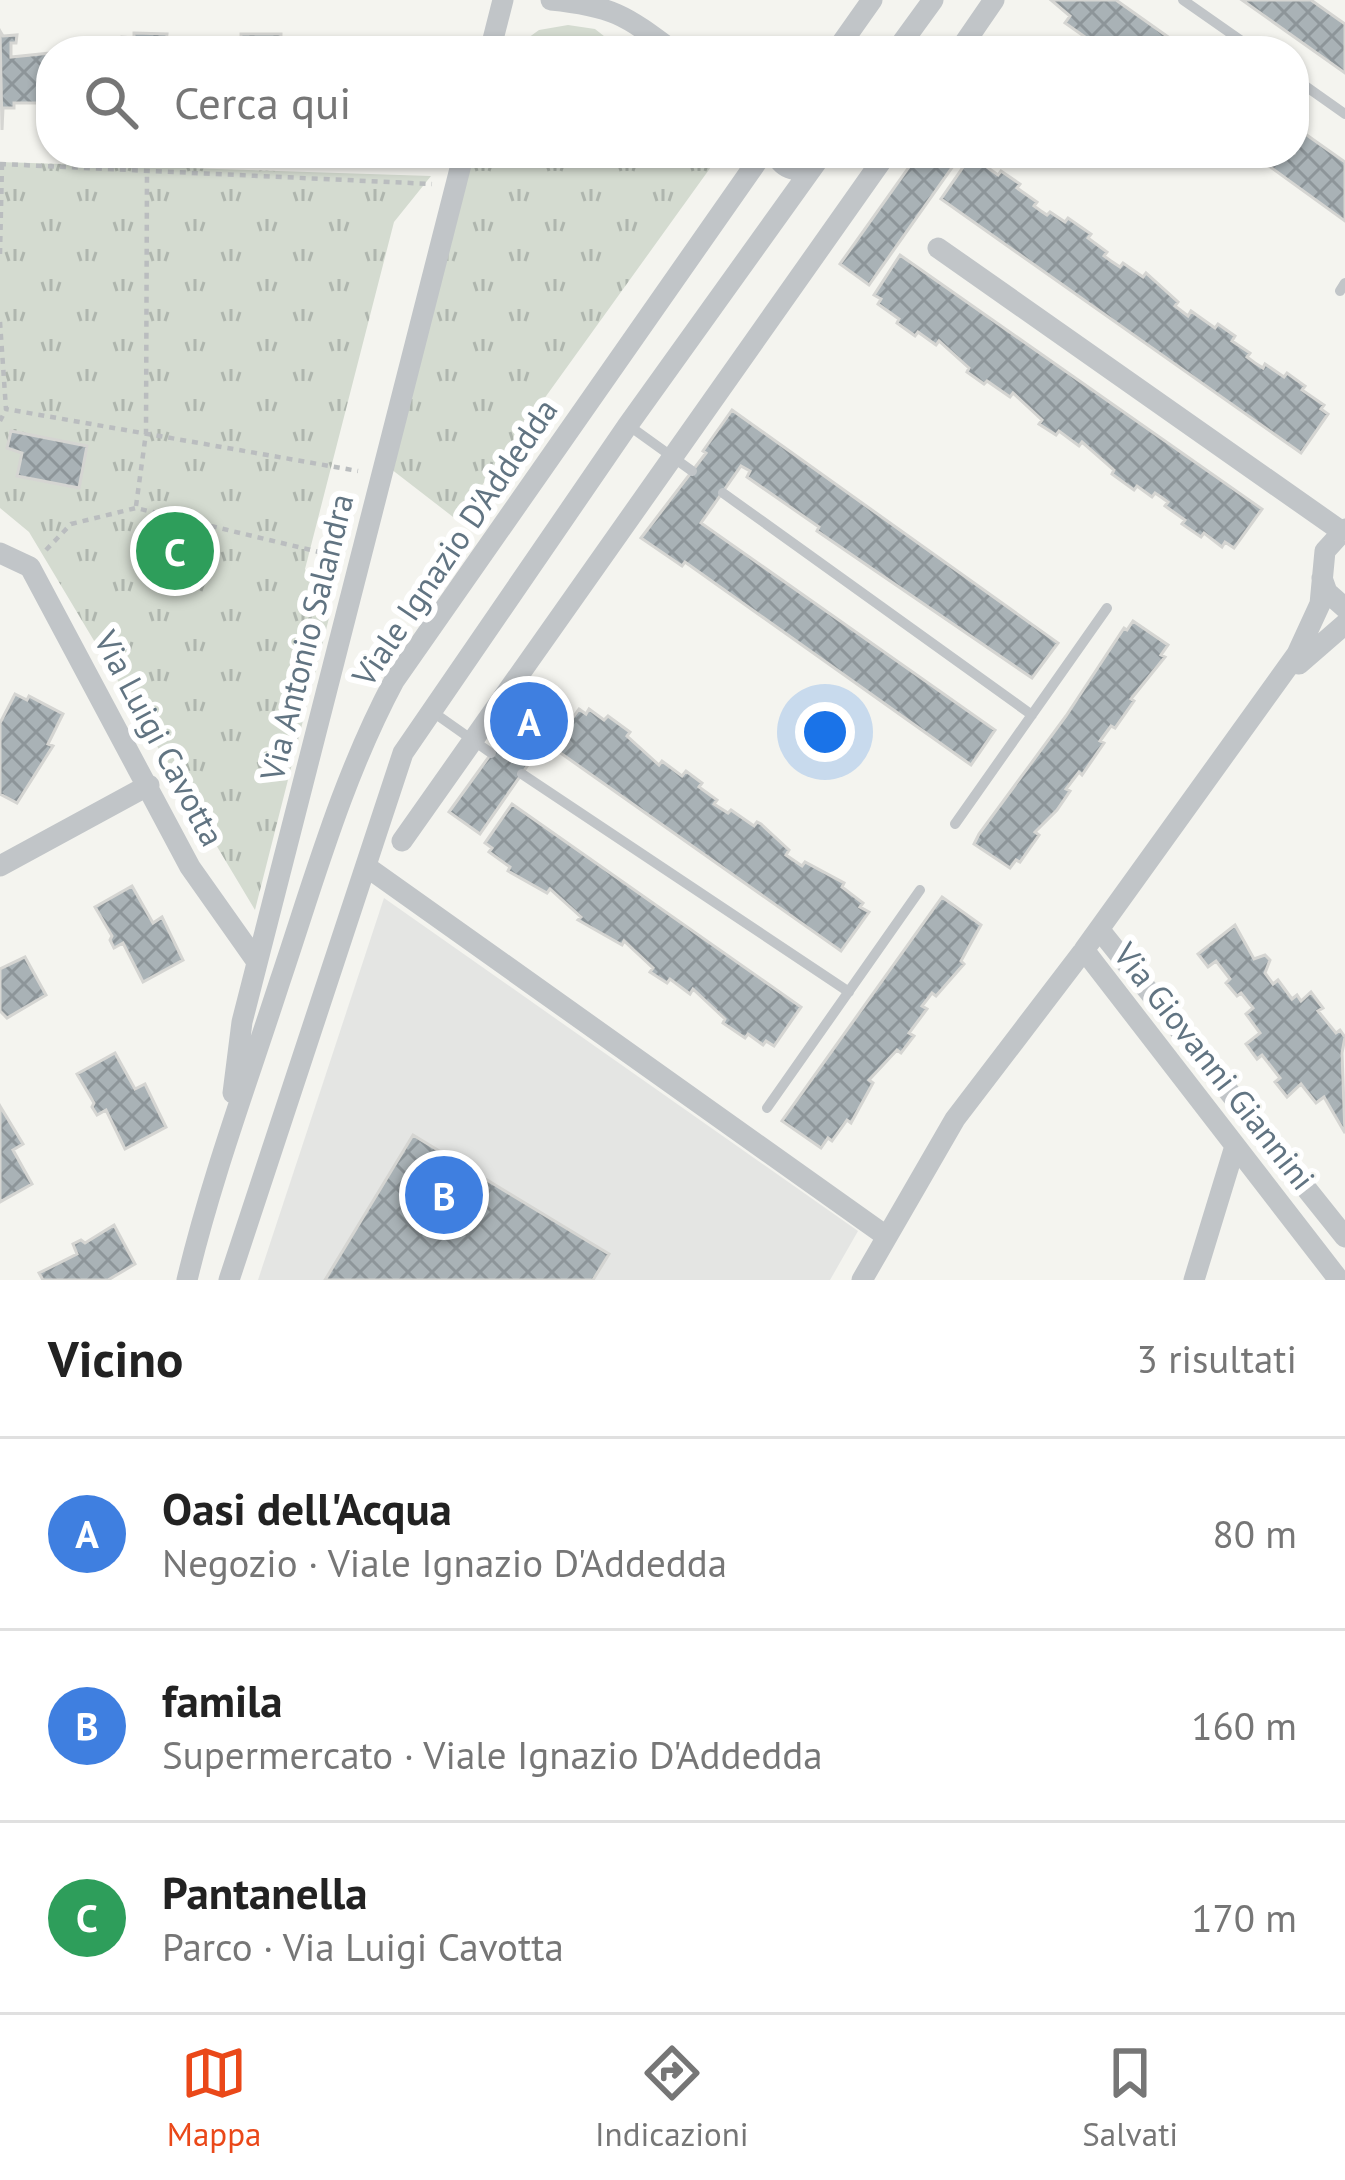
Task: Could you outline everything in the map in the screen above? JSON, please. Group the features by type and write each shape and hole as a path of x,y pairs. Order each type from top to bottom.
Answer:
{"street":[{"path":"494,36 503,0"},
{"path":"551,0 593,4 622,13 653,36"},
{"path":"847,36 872,0"},
{"path":"907,36 933,0"},
{"path":"969,36 994,0"},
{"name":"Via Antonio Salandra","path":"227,1141 242,1022 460,168"},
{"name":"Viale Ignazio D'Addedda","path":"187,1280 227,1141 368,729 385,697 753,168"},
{"path":"230,1280 403,753 812,168"},
{"path":"402,841 482,747 673,457 876,168"},
{"path":"862,1280 955,1119 1298,654 1320,604 1324,551 1343,530 938,248"},
{"path":"0,554 30,567"},
{"name":"Via Luigi Cavotta","path":"30,567 190,866 257,962"},
{"path":"1322,577 1327,592 1345,608"},
{"path":"1273,689 1345,624"},
{"path":"0,866 149,785"},
{"path":"367,866 886,1236"},
{"name":"Via Giovanni Giannini","path":"1099,928 1345,1237"},
{"name":"Via Giovanni Giannini","path":"1084,950 1234,1146 1338,1268"},
{"path":"1194,1280 1234,1146"}],"lane":[{"path":"1183,0 1235,36"},
{"path":"1309,89 1345,114"},
{"path":"628,425 692,471"},
{"path":"723,493 1031,715"},
{"path":"956,824 1107,608"},
{"path":"430,710 482,747"},
{"path":"522,774 849,992"},
{"path":"767,1108 920,890"}],"path":[{"path":"0,254 1,164 36,166"},
{"path":"84,168 455,185"},
{"path":"136,508 146,434 147,171"},
{"path":"0,322 7,409 0,422"},
{"path":"7,409 381,475"},
{"path":"30,567 71,524 136,508 359,561"}],"shaded area":[{"path":"384,898 858,1231 830,1280 258,1280"}],"green space":[{"path":"568,25 595,29 604,36 531,36"},
{"path":"0,162 36,163 36,168 431,176 394,222 305,569 329,618 255,910 29,532 0,508"},
{"path":"468,168 710,168 457,520 391,469"}],"building":[{"path":"1051,0 1116,0 1167,36 1084,36 1065,23 1070,16"},
{"path":"1242,0 1311,0 1345,24 1345,73 1309,47 1309,36 1293,36"},
{"path":"0,31 3,36 17,35 16,43 11,43 11,57 36,54 36,103 3,108 2,130"},
{"path":"1309,137 1345,162 1345,221 1272,168 1309,168"},
{"path":"908,168 952,168 869,285 840,264"},
{"path":"962,168 988,168 998,175 1001,171 1020,184 1017,188 1037,202 1034,206 1041,211 1065,222 1068,218 1091,234 1088,238 1111,261 1143,277 1146,273 1188,316 1191,311 1215,328 1218,324 1235,336 1232,341 1250,353 1247,357 1255,363 1284,377 1287,373 1305,386 1302,390 1324,405 1321,409 1328,414 1301,453 941,199"},
{"path":"900,255 1262,509 1234,548 1225,542 1222,547 1204,533 1201,537 1182,524 1185,520 1165,506 1168,502 1161,497 1155,493 1152,497 1137,486 1134,490 1082,442 1079,446 1039,424 1042,420 1013,393 1010,397 987,381 984,384 939,341 936,345 918,332 915,336 897,323 899,319 878,304 881,299 874,295"},
{"path":"732,410 1058,643 1032,678 817,531 819,527 747,477 750,471 741,466 701,523 995,730 971,765 685,562 682,566 641,538 706,453 703,451"},
{"path":"11,431 87,446 79,488 17,476 22,453 7,448"},
{"path":"1133,621 1168,645 1161,655 1165,657 1131,699 1115,728 1111,726 1100,741 1104,743 1082,775 1079,772 1066,789 1070,791 1057,810 1035,832 1039,835 1020,862 1016,860 1010,868 974,844"},
{"path":"540,686 569,706 480,834 449,812"},
{"path":"15,694 63,714 48,744 53,746 17,803 0,794 0,723"},
{"path":"579,709 586,714 589,709 604,720 608,716 630,732 627,736 659,765 662,761 682,776 686,771 702,783 699,787 717,800 714,804 754,826 761,824 789,850 786,855 844,883 842,887 869,912 841,951 552,747"},
{"path":"512,804 801,1007 774,1046 766,1041 763,1045 748,1034 745,1038 723,1023 725,1019 693,989 690,994 670,979 667,983 650,972 653,968 624,941 622,945 578,920 581,917 550,889 547,893 508,871 510,867 489,852 492,848 485,843"},
{"path":"132,886 153,923 162,917 183,960 143,982 123,943 114,948 95,907"},
{"path":"942,897 981,925 961,961 964,964 922,1006 927,1009 901,1053 897,1050 869,1080 873,1083 851,1123 847,1120 821,1148 782,1121"},
{"path":"1235,925 1254,959 1265,955 1270,960 1265,973 1273,984 1278,980 1292,999 1297,995 1301,1001 1311,992 1323,1008 1318,1011 1345,1037 1345,1133 1324,1097 1316,1103 1301,1084 1287,1097 1275,1082 1280,1078 1246,1044 1260,1033 1246,1014 1253,1008 1226,983 1230,979 1216,961 1208,967 1198,954"},
{"path":"25,957 46,995 7,1018 0,1011 0,969"},
{"path":"115,1053 135,1089 145,1084 166,1127 125,1149 106,1110 97,1115 77,1074"},
{"path":"0,1106 23,1144 13,1150 32,1184 0,1202"},
{"path":"413,1135 609,1254 593,1280 325,1280"},
{"path":"114,1225 135,1264 108,1280 43,1280 39,1273 77,1254 73,1244 85,1243"}],"place":[{"name":"Pantanella","path":"175,551"},
{"name":"Oasi dell'Acqua","path":"529,721"},
{"name":"famila","path":"444,1195"}]}
